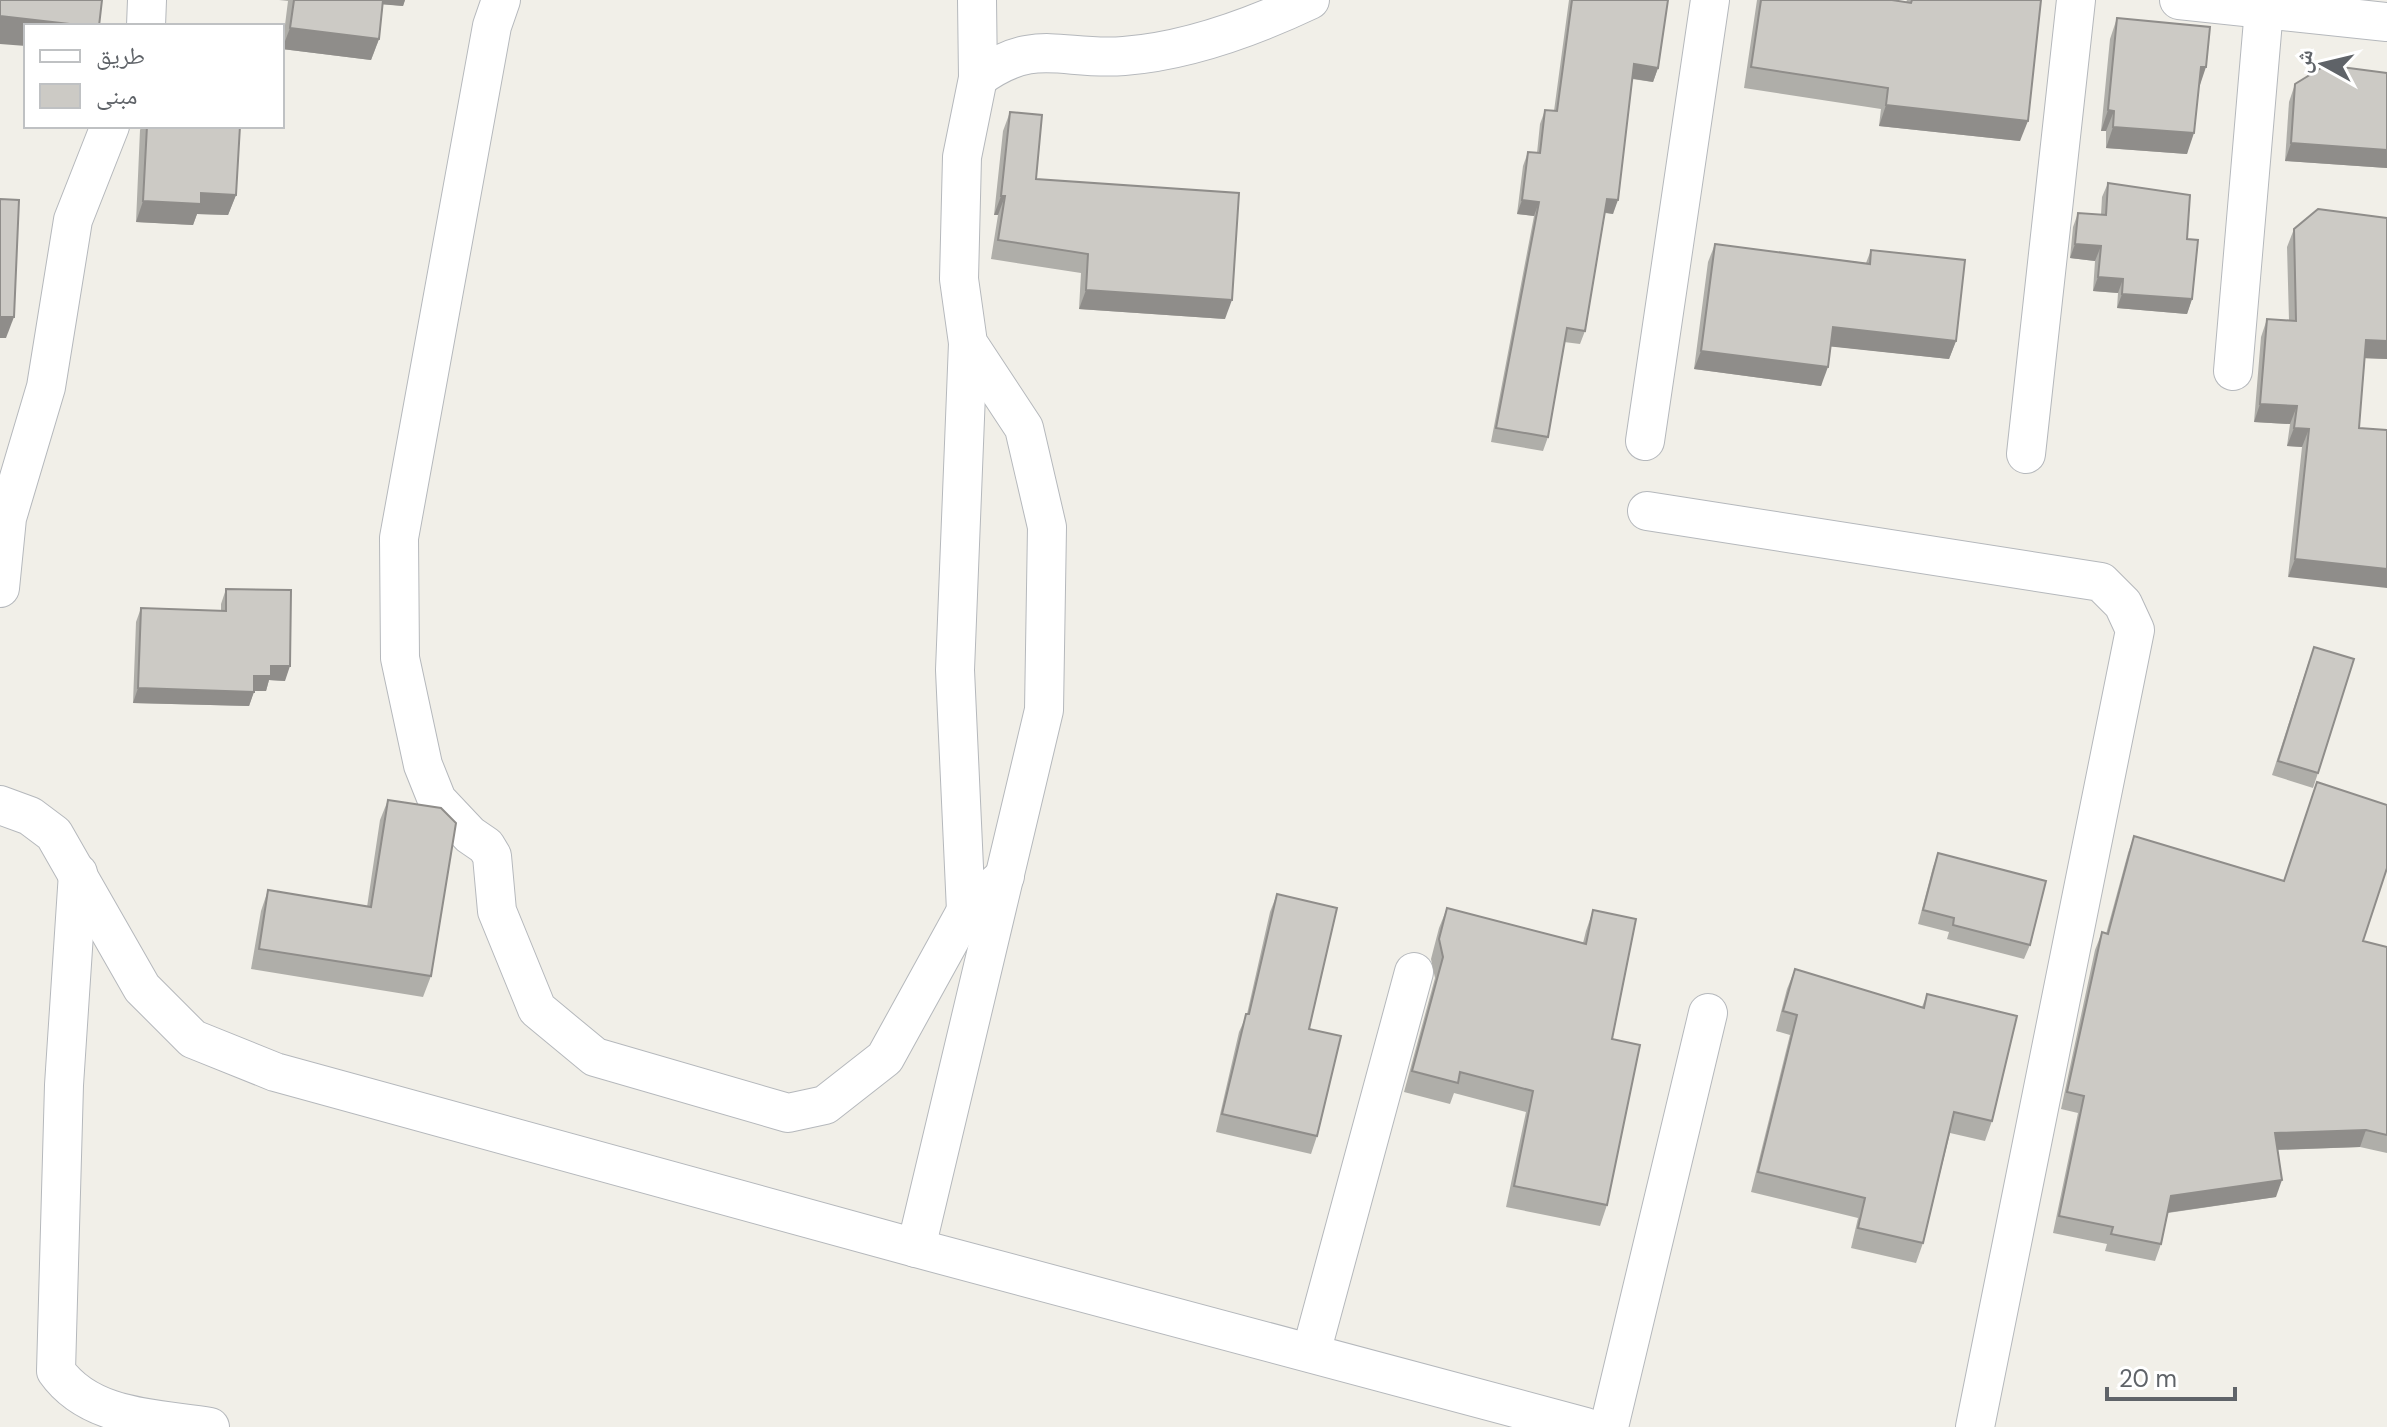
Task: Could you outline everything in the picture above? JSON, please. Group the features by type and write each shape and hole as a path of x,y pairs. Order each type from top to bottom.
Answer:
{"street":[{"path":"146,24 147,0"},
{"path":"501,0 492,26 399,538 400,658 428,777 437,800 492,856 497,911 537,1009 595,1057 788,1113 825,1105 885,1058 966,911 1005,876"},
{"path":"966,911 955,670 968,343 959,279 962,157 978,78 977,0"},
{"path":"978,78 999,63 1023,53 1124,56 1245,30 1310,0"},
{"path":"1645,441 1710,0"},
{"path":"2026,454 2076,0"},
{"path":"2179,0 2387,22"},
{"path":"2233,371 2264,9"},
{"path":"0,588 7,518 46,387 73,220 109,128"},
{"path":"916,1248 1044,710 1047,527 1024,428 968,343"},
{"path":"1647,511 2101,582 2123,604 2135,630 1975,1427"},
{"path":"0,805 30,816 54,834 142,988 193,1039 275,1072 1586,1427"},
{"path":"78,873 64,1085 56,1371 67,1387 89,1402 120,1413 210,1427"},
{"path":"1311,1353 1414,972"},
{"path":"1609,1427 1708,1013"}],"building":[{"path":"0,0 102,0 99,24 0,16"},
{"path":"294,0 383,0 379,39 290,28"},
{"path":"1572,0 1668,0 1658,68 1634,64 1618,200 1607,199 1585,331 1567,328 1548,437 1496,428 1539,202 1522,200 1528,152 1540,153 1545,110 1557,111"},
{"path":"1761,0 1892,0 1911,3 1912,0 2041,0 2028,121 1886,105 1888,88 1751,67"},
{"path":"2117,18 2210,27 2206,67 2201,67 2194,133 2113,127 2114,111 2108,110"},
{"path":"2326,65 2387,73 2387,150 2291,143 2295,84"},
{"path":"1010,112 1042,115 1036,179 1239,193 1232,300 1086,290 1088,254 998,240 1005,196 1001,196"},
{"path":"147,128 240,128 236,195 201,193 201,204 143,201"},
{"path":"2108,183 2190,195 2187,239 2198,240 2192,299 2122,294 2123,279 2098,277 2101,246 2075,244 2078,213 2106,215"},
{"path":"0,199 19,200 14,317 0,317"},
{"path":"2318,209 2387,218 2387,341 2366,340 2359,428 2387,430 2387,569 2295,559 2309,429 2294,428 2297,406 2260,404 2267,319 2296,321 2294,229"},
{"path":"1715,244 1870,264 1871,250 1965,260 1956,341 1833,327 1828,367 1701,351"},
{"path":"226,589 291,590 290,666 271,666 271,676 254,676 254,692 138,688 141,608 226,611"},
{"path":"2314,647 2354,659 2318,773 2278,761"},
{"path":"2317,782 2387,805 2387,868 2363,941 2387,947 2387,1135 2366,1130 2275,1133 2282,1180 2171,1196 2161,1244 2111,1234 2113,1227 2059,1216 2084,1096 2067,1092 2102,932 2108,934 2134,836 2284,881"},
{"path":"388,800 441,808 456,823 431,976 259,949 268,890 371,907"},
{"path":"1938,853 2046,881 2030,945 1953,925 1954,918 1923,910"},
{"path":"1277,894 1337,908 1309,1029 1341,1036 1317,1136 1222,1114"},
{"path":"1447,908 1586,944 1593,910 1636,919 1612,1039 1640,1045 1607,1205 1514,1186 1533,1091 1460,1072 1458,1083 1412,1071 1443,957 1439,939"},
{"path":"1795,969 1924,1008 1927,994 2017,1016 1992,1121 1954,1112 1923,1243 1858,1228 1865,1198 1758,1172 1797,1015 1783,1011"}]}
